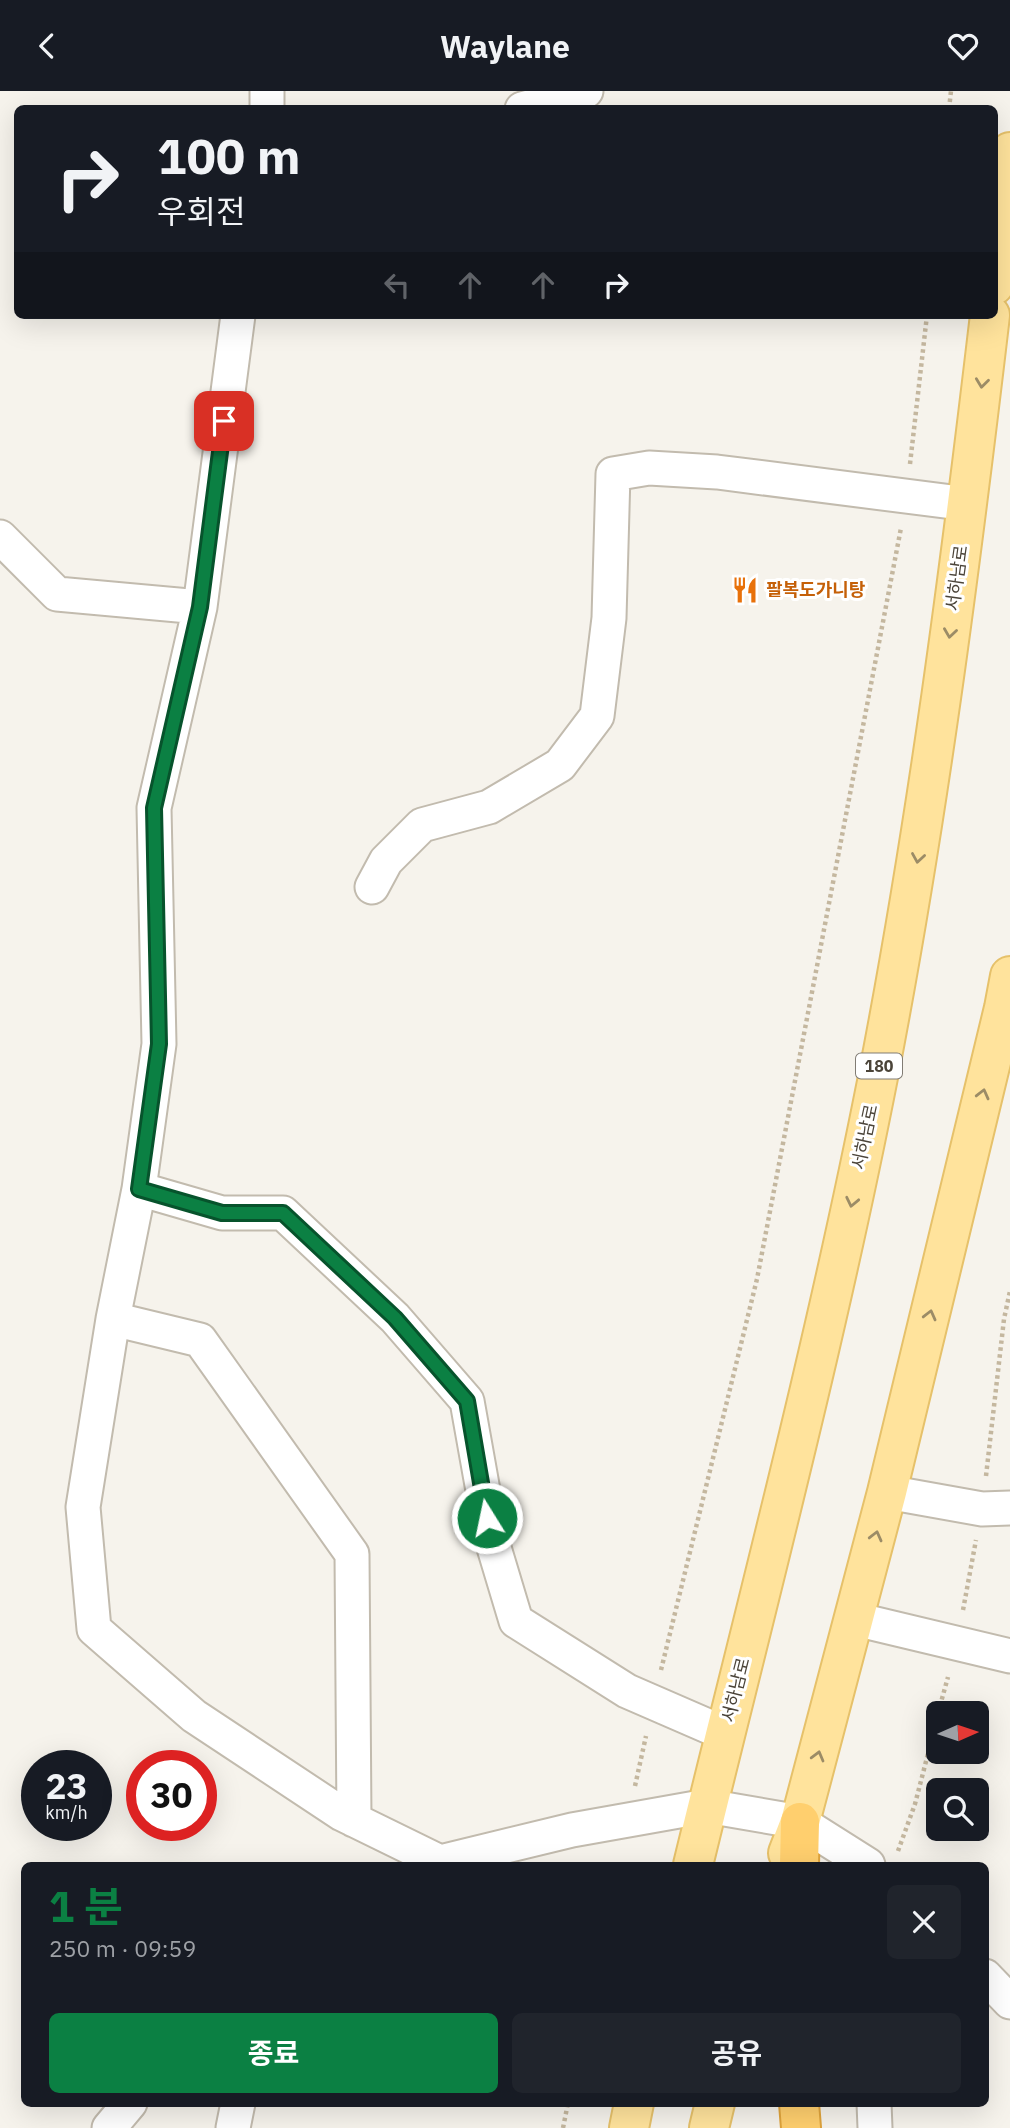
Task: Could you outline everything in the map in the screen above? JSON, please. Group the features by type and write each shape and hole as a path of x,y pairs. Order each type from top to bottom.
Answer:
{"highway":[{"path":"799,1862 800,1822"},
{"path":"799,2107 801,2128"}],"main road":[{"path":"998,252 1010,152"},
{"name":"서하남로","path":"694,1862 825,1331 877,1077 918,858 968,504 990,319"},
{"path":"784,1862 800,1822 855,1619 1010,976"},
{"path":"629,2128 634,2107"},
{"path":"709,2128 714,2107"}],"street":[{"path":"537,105 586,91"},
{"path":"237,319 200,607 154,808 159,1044 139,1189 113,1319 83,1507 94,1629 194,1716 354,1820 430,1862"},
{"path":"372,887 386,861 422,825 489,807 560,765 597,716 609,618 613,474 649,468 717,472 968,504"},
{"path":"0,537 57,594 200,607"},
{"path":"139,1189 222,1213 283,1213 395,1318 467,1401 492,1541 516,1621 627,1691 726,1734"},
{"path":"113,1319 200,1340 352,1554 354,1820"},
{"path":"887,1492 982,1509 1010,1509"},
{"path":"855,1619 1010,1656"},
{"path":"442,1862 572,1830 707,1806 800,1822 883,1859"},
{"path":"989,1980 1010,2002"},
{"path":"109,2128 127,2107"},
{"path":"233,2128 237,2107"},
{"path":"874,2107 875,2128"}],"path":[{"path":"628,1820 653,1702 757,1279 907,496 927,319"},
{"path":"883,1859 915,1804 926,1761"},
{"path":"563,2128 567,2107"}],"place":[{"name":"팔복도가니탕","path":"745,590"}],"route":[{"path":"224,421 200,607 154,808 159,1044 139,1189 222,1213 283,1213 395,1318 467,1401 487,1518"}]}
